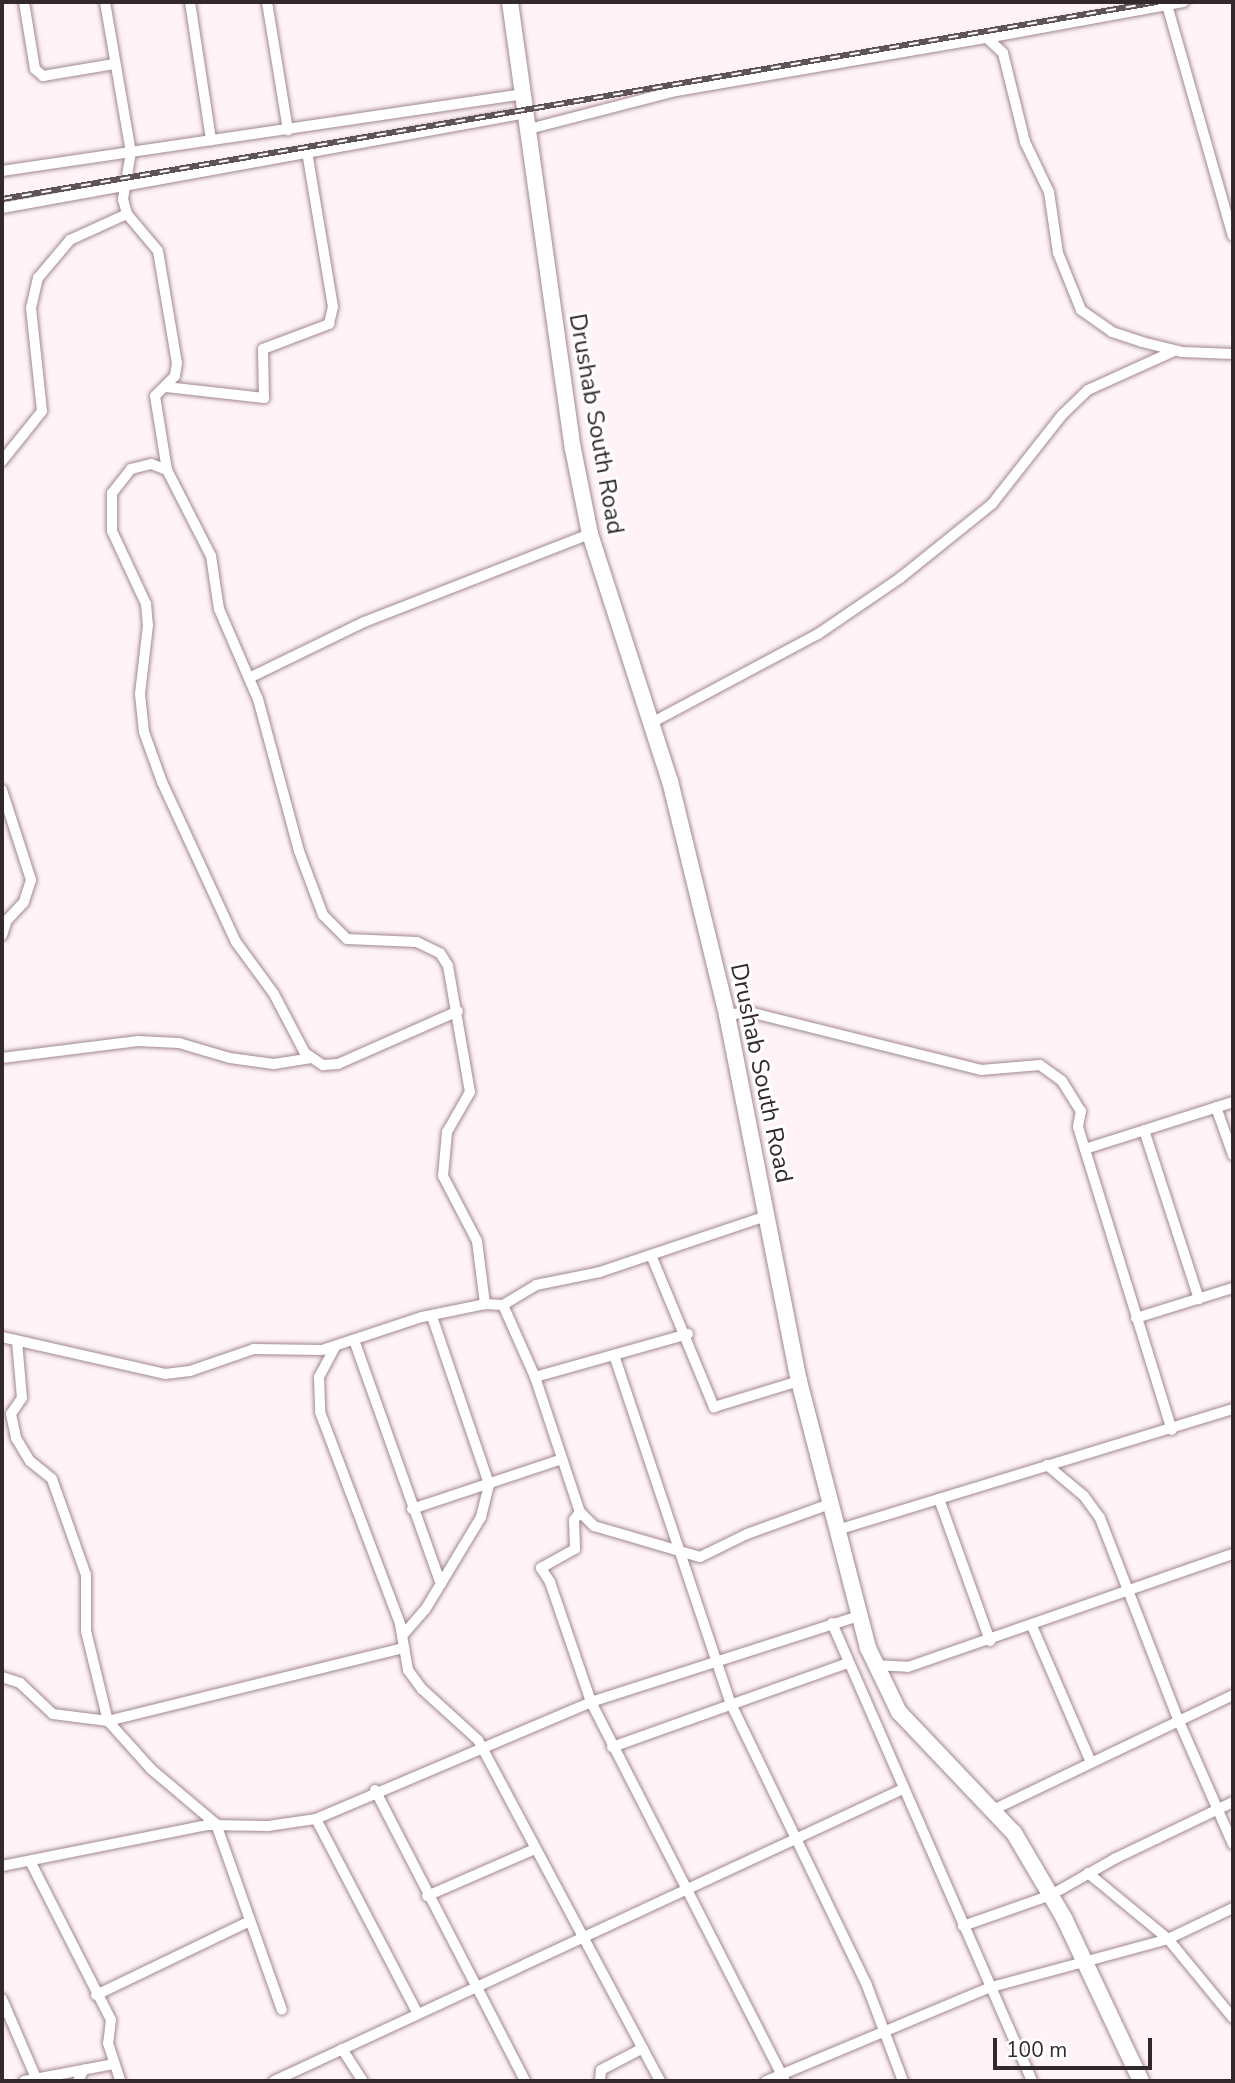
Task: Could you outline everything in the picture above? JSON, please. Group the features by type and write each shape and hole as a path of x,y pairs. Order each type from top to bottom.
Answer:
{"street":[{"path":"24,2 35,69 43,76 114,64"},
{"path":"105,2 131,152 123,199 127,215 158,251 164,271 177,363 175,376 166,387"},
{"path":"190,2 211,140"},
{"path":"267,2 288,130"},
{"name":"Drushab South Road","path":"510,2 573,449 590,534 653,722 727,1015 769,1215 799,1381 859,1616 874,1665 899,1712 995,1809 1051,1895 1086,1962 1141,2081"},
{"path":"2,208 307,152 528,121 676,90 1184,2"},
{"path":"1167,5 1233,236"},
{"path":"987,38 1003,53 1025,142 1049,192 1058,253 1081,310 1112,332 1174,351 1233,354"},
{"path":"2,171 524,94"},
{"path":"307,152 333,307 328,324 262,349 264,398 166,387 159,389 155,404 167,470 211,556 219,608 249,678 299,851 323,915 332,928 347,939 430,946 449,966 470,1092 447,1132 443,1176 477,1241 485,1304"},
{"path":"2,461 42,411 31,308 38,278 71,240 127,215"},
{"path":"653,722 818,634 900,578 992,503 1062,415 1088,390 1174,351"},
{"path":"167,470 152,464 131,469 112,493 112,531 147,615 140,678 144,732 162,782 236,942 274,994 310,1058 323,1065 338,1064 457,1010"},
{"path":"249,678 364,622 590,534"},
{"path":"2,790 31,880 24,902 6,920 2,935"},
{"path":"727,1015 749,1012 981,1070 1040,1065 1076,1098 1085,1149 1172,1430"},
{"path":"2,1058 138,1041 179,1043 230,1058 274,1065 310,1058"},
{"path":"1085,1149 1233,1102"},
{"path":"1216,1107 1233,1155"},
{"path":"1144,1130 1199,1299"},
{"path":"2,1338 165,1374 190,1371 254,1349 310,1351 335,1347 432,1317 485,1304 503,1305 536,1285 600,1272 769,1215"},
{"path":"651,1255 688,1334 714,1407 799,1381"},
{"path":"1136,1318 1233,1288"},
{"path":"503,1305 535,1377 580,1512 594,1526 700,1557 747,1534 830,1504"},
{"path":"402,1636 425,1610 481,1517 489,1484 432,1317"},
{"path":"535,1377 688,1334"},
{"path":"354,1340 412,1509 441,1584"},
{"path":"17,1341 22,1398 11,1415 16,1438 30,1461 52,1479 86,1575 86,1630 107,1721 151,1769 216,1824 282,2010"},
{"path":"335,1347 319,1377 320,1412 402,1636 412,1676 475,1735 660,2081"},
{"path":"614,1355 713,1659 731,1704 796,1842 866,1983 903,2081"},
{"path":"837,1530 1047,1465 1172,1430 1233,1409"},
{"path":"412,1509 562,1459"},
{"path":"1047,1465 1084,1496 1100,1518 1178,1719 1233,1844"},
{"path":"939,1499 990,1641"},
{"path":"580,1512 574,1520 575,1549 541,1567 550,1582 591,1702 612,1747 784,2078"},
{"path":"874,1665 908,1667 990,1641 1233,1554"},
{"path":"2,1866 216,1824 268,1826 316,1819 376,1790 438,1770 591,1702 713,1659 859,1616"},
{"path":"832,1623 901,1790 1032,2081"},
{"path":"1032,1626 1090,1760"},
{"path":"2,1677 14,1679 52,1714 107,1721 404,1648"},
{"path":"612,1747 848,1663"},
{"path":"995,1809 1090,1760 1233,1695"},
{"path":"376,1790 427,1896 525,2081"},
{"path":"274,2081 290,2078 342,2049 473,1985 687,1892 901,1790"},
{"path":"964,1926 1051,1895 1088,1873 1233,1802"},
{"path":"316,1819 417,2012"},
{"path":"427,1896 535,1849"},
{"path":"30,1861 111,2020 108,2043 120,2081"},
{"path":"1088,1873 1168,1939 1232,2015"},
{"path":"766,2081 784,2078 883,2030 988,1988 1168,1939 1233,1908"},
{"path":"96,1995 250,1921"},
{"path":"2,1999 36,2078"},
{"path":"600,2081 601,2070 643,2048"},
{"path":"342,2049 363,2081"},
{"path":"24,2081 114,2064"},
{"path":"78,2081 84,2069"}],"railway":[{"path":"2,199 1157,2"}]}
